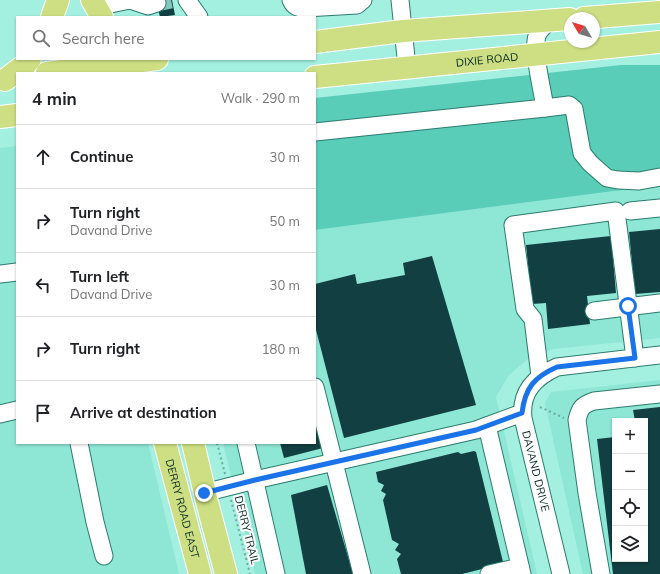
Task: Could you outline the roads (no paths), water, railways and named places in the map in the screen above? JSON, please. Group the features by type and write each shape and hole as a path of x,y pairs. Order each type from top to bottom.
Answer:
{"main road":[{"path":"52,16 59,0"},
{"path":"59,0 63,16"},
{"path":"600,17 660,12"},
{"path":"316,42 403,31 559,20"},
{"name":"DIXIE ROAD","path":"316,77 660,42"},
{"path":"16,72 29,60"},
{"path":"52,72 76,67 103,66 149,60"},
{"path":"8,79 16,72"},
{"name":"DERRY ROAD EAST","path":"165,444 200,574"},
{"path":"193,444 204,493 226,574"}],"street":[{"path":"94,8 130,0 151,7"},
{"path":"187,0 198,16"},
{"path":"291,0 298,8 357,5 363,0"},
{"path":"400,0 407,67"},
{"path":"545,108 537,54 537,38 542,28 559,20"},
{"path":"316,132 569,105 574,109 582,153 590,163 607,178 639,181 660,177"},
{"path":"630,211 660,208"},
{"path":"540,376 532,319 525,309 513,225 616,211 635,358"},
{"path":"0,274 16,272"},
{"path":"594,311 660,303"},
{"name":"DAVAND DRIVE","path":"561,574 522,413 526,394 540,376 557,367 660,355"},
{"path":"316,391 362,574"},
{"path":"601,574 587,493 578,424 580,410 586,404 594,401 660,394"},
{"path":"0,414 16,410"},
{"path":"204,493 476,430 522,413"},
{"path":"487,426 521,570 489,574"},
{"path":"79,444 95,522 104,556"},
{"path":"246,444 276,574"}],"tunnel":[{"path":"157,3 171,0"}]}
